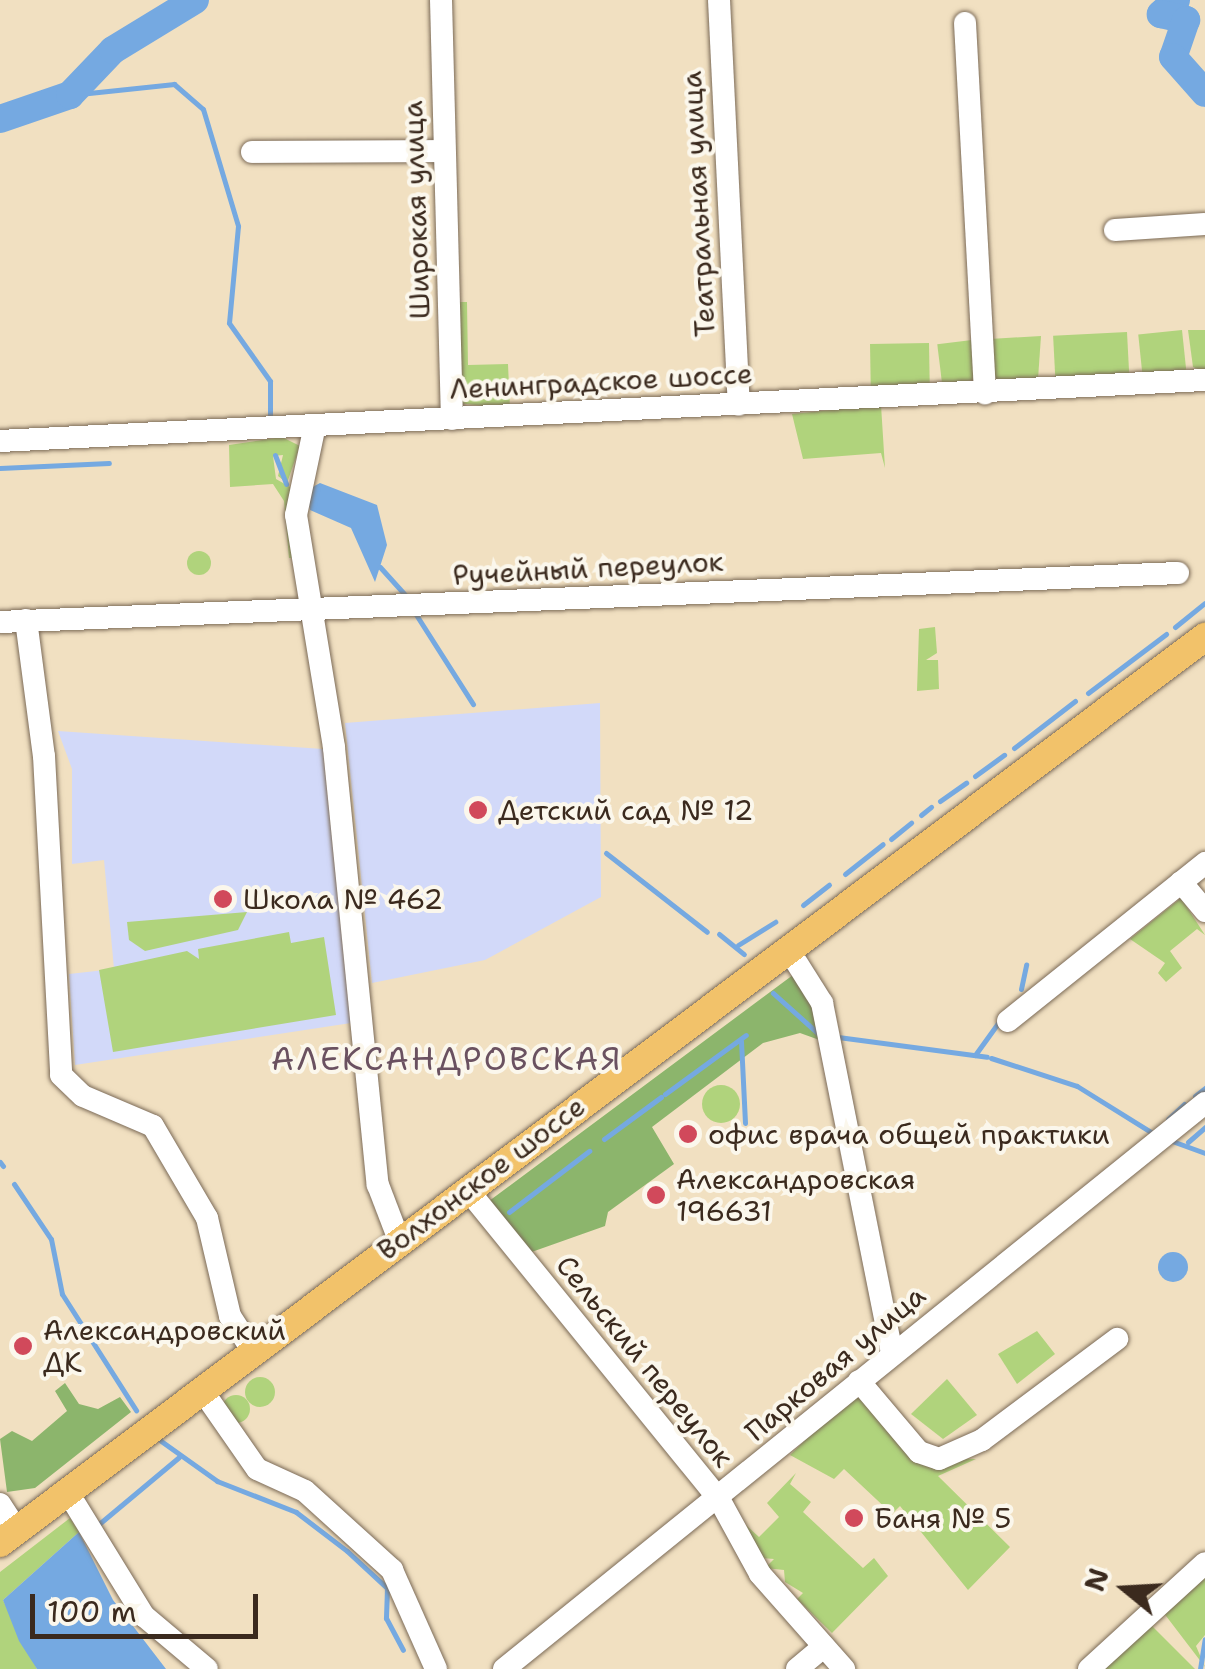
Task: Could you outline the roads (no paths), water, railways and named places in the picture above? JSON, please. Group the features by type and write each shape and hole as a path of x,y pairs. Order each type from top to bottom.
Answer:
{"main road":[{"name":"Волхонское шоссе","path":"8,1537 398,1240 1205,637"}],"street":[{"name":"Широкая улица","path":"441,0 452,418"},
{"name":"Театральная улица","path":"719,0 738,404"},
{"path":"965,23 985,393"},
{"path":"252,152 444,152"},
{"path":"1115,230 1205,224"},
{"name":"Ленинградское шоссе","path":"0,441 1205,380"},
{"path":"315,425 297,487 316,610 378,1185 398,1240"},
{"name":"Ручейный переулок","path":"0,622 1178,573"},
{"path":"26,620 44,756 61,1075 82,1096 153,1126 208,1218 230,1316 252,1350"},
{"path":"1008,1021 1205,863"},
{"path":"1181,882 1205,911"},
{"path":"788,949 828,1034 892,1353"},
{"name":"Парковая улица","path":"504,1669 1205,1104"},
{"name":"Сельский переулок","path":"467,1189 718,1499 760,1574 844,1669"},
{"path":"858,1381 918,1452 939,1459 982,1440 1117,1339"},
{"path":"202,1390 257,1469 305,1491 392,1570 436,1669"},
{"path":"67,1492 144,1616 207,1669"},
{"path":"0,1504 8,1537"},
{"path":"1089,1669 1205,1563"},
{"path":"797,1669 824,1646"}],"water":[{"path":"320,483 377,505 387,545 375,582 351,528 310,510 307,490"},
{"path":"1173,1252 1187,1261 1188,1267 1179,1281 1173,1282 1159,1273 1158,1267 1167,1253"},
{"path":"79,1532 113,1600 166,1669 37,1669 19,1641 3,1600"}],"waterway":[{"path":"0,119 70,95 113,50 195,0"},
{"path":"1176,0 1161,14 1186,20 1173,57 1205,93"},
{"path":"70,95 174,84 203,109 238,226 229,323 270,381 270,416"},
{"path":"275,455 286,484"},
{"path":"0,468 109,463"},
{"path":"380,567 406,596"},
{"path":"1175,627 1205,603"},
{"path":"415,613 473,704"},
{"path":"1088,693 1166,634"},
{"path":"1014,748 1075,701"},
{"path":"975,776 1004,755"},
{"path":"940,801 966,783"},
{"path":"921,815 931,807"},
{"path":"891,839 911,823"},
{"path":"845,874 883,844"},
{"path":"606,853 707,932"},
{"path":"803,905 829,885"},
{"path":"738,945 775,922"},
{"path":"719,934 744,954"},
{"path":"1021,989 1026,965"},
{"path":"773,993 822,1037"},
{"path":"975,1055 1001,1019"},
{"path":"665,1094 746,1035"},
{"path":"838,1037 987,1057"},
{"path":"741,1041 745,1123"},
{"path":"991,1058 1077,1086 1154,1134"},
{"path":"1195,1096 1205,1088"},
{"path":"604,1139 661,1097"},
{"path":"1168,1119 1184,1104"},
{"path":"1188,1142 1205,1127"},
{"path":"1172,1141 1205,1153"},
{"path":"509,1212 589,1151"},
{"path":"0,1162 3,1166"},
{"path":"14,1184 51,1239 62,1294 136,1410"},
{"path":"161,1441 217,1481 296,1512 347,1551 387,1588 386,1618 403,1650"},
{"path":"99,1524 179,1457"},
{"path":"1200,1669 1205,1639"}],"place":[{"name":"Детский сад № 12","path":"478,810"},
{"name":"Школа № 462","path":"223,899"},
{"name":"офис врача общей практики","path":"688,1134"},
{"name":"Александровская 196631","path":"656,1195"},
{"name":"Александровский ДК","path":"23,1346"},
{"name":"Баня № 5","path":"854,1518"}],"district":[{"name":"АЛЕКСАНДРОВСКАЯ","path":"447,1059"}]}
